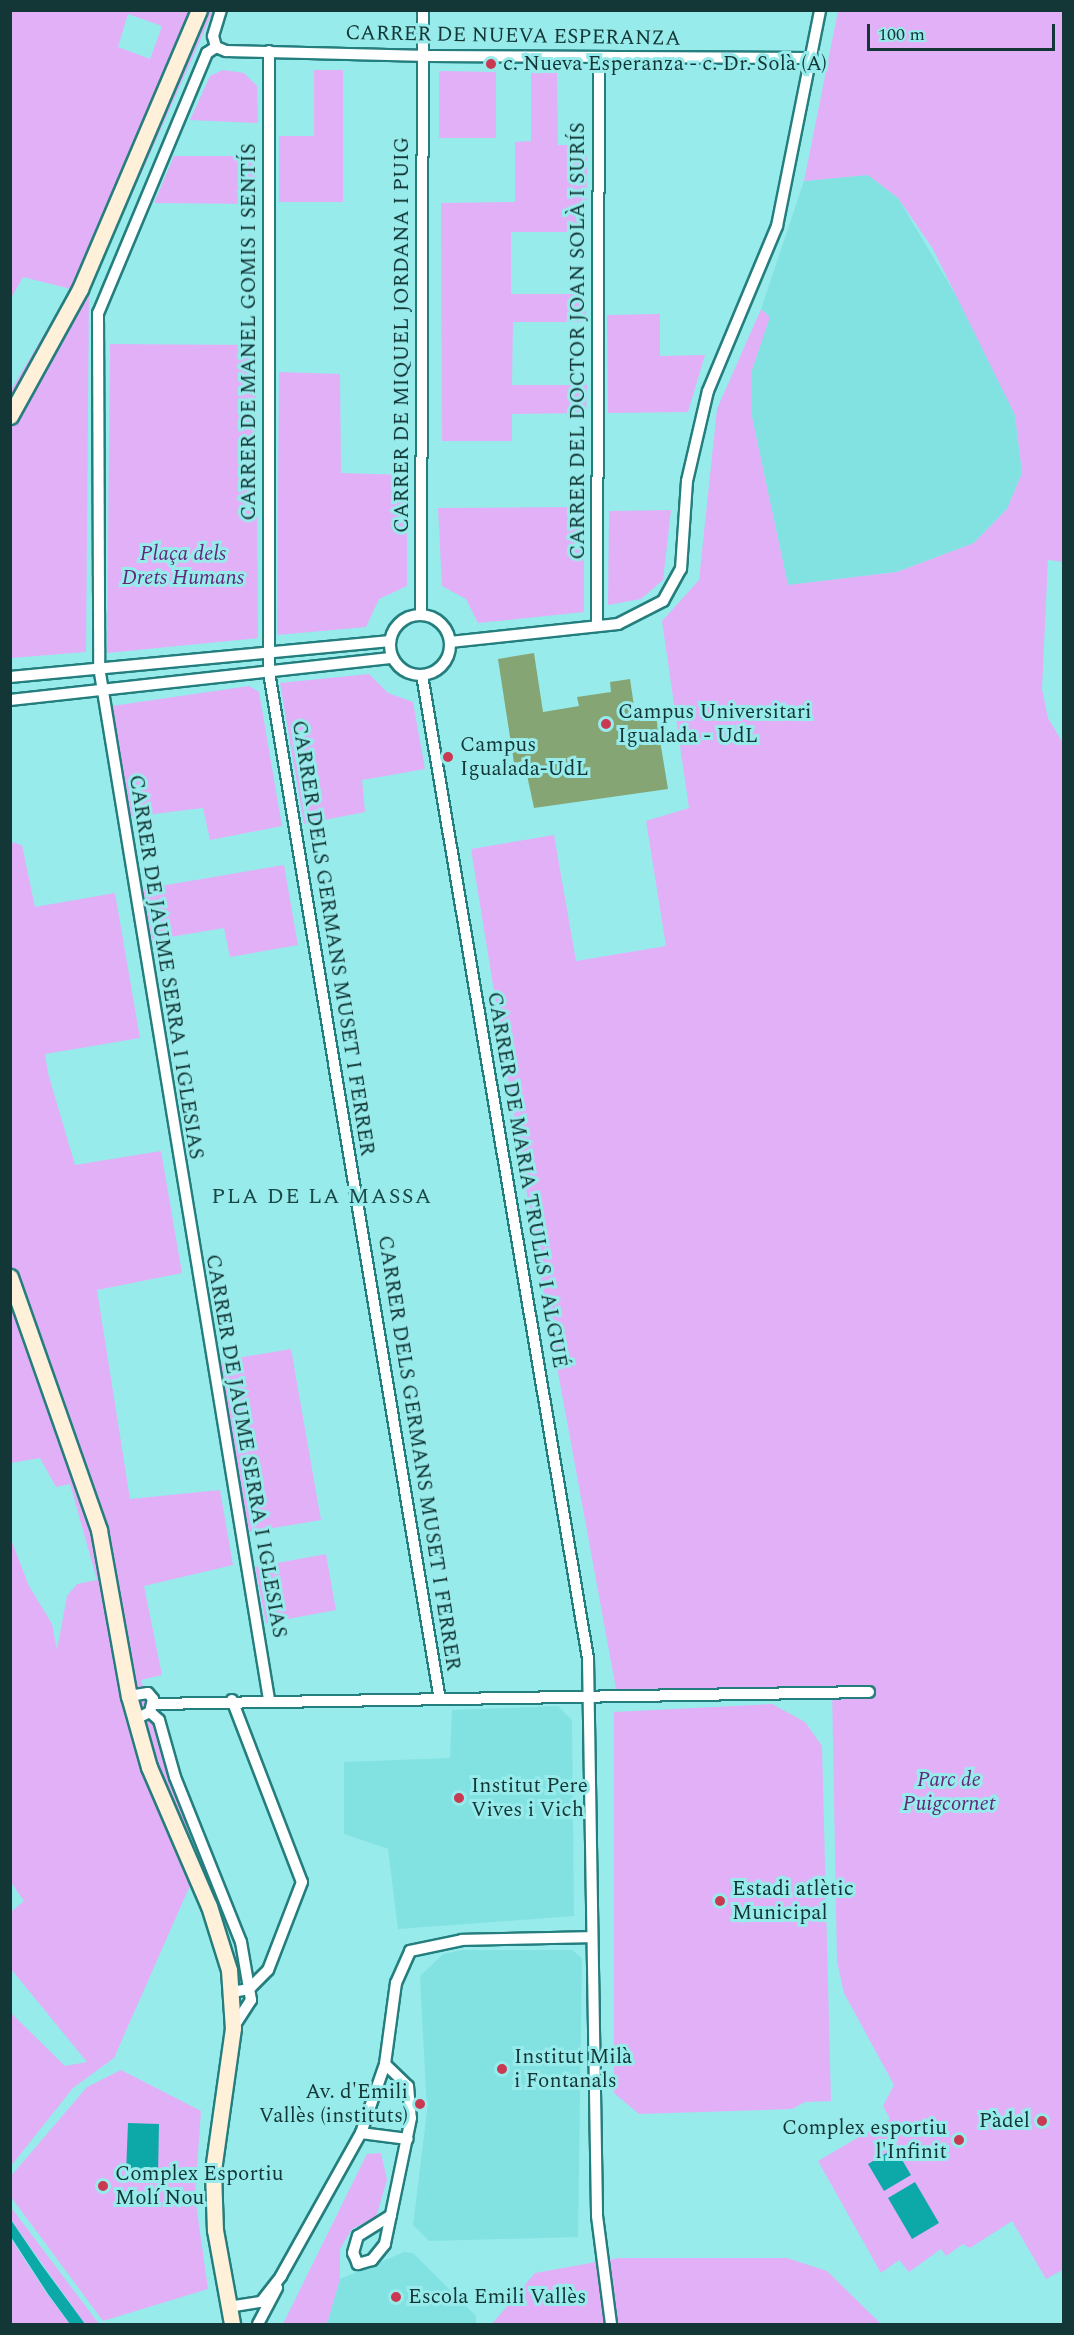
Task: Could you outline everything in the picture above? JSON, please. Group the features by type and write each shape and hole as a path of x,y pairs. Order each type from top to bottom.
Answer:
{"street":[{"path":"10,416 80,289 199,10"},
{"path":"216,46 213,36 220,10"},
{"name":"CARRER DE MIQUEL JORDANA I PUIG","path":"421,615 423,10"},
{"path":"450,642 597,626 636,619 663,601 681,570 695,438 708,391 777,226 820,10"},
{"name":"CARRER DE NUEVA ESPERANZA","path":"216,46 269,51 422,56 810,58"},
{"name":"CARRER DE JAUME SERRA I IGLESIAS","path":"216,46 207,53 98,313 99,667 100,693 269,1699"},
{"name":"CARRER DE MANEL GOMIS I SENTÍS","path":"268,649 269,51"},
{"name":"CARRER DEL DOCTOR JOAN SOLÀ I SURÍS","path":"597,626 599,57"},
{"path":"421,615 441,623 450,642 443,665 422,675 405,671 393,658 390,641 400,622 421,615"},
{"path":"12,676 268,649 390,641"},
{"name":"CARRER DELS GERMANS MUSET I FERRER","path":"268,649 269,672 439,1695"},
{"path":"13,700 100,693 393,658"},
{"name":"CARRER DE MARIA TRULLS I ALGUÉ","path":"422,675 590,1692 592,1937 600,2256 611,2325"},
{"path":"10,1277 99,1530 129,1696 149,1767 209,1906 232,1992 233,2028 213,2171 215,2230 232,2325"},
{"path":"135,1719 152,1708 232,1700 590,1692 606,1698 869,1692"},
{"path":"129,1696 148,1693 152,1708 159,1720 175,1777 241,1942 251,2000 233,2028"},
{"path":"232,1700 302,1882 268,1970 249,1989 232,1992"},
{"path":"258,2325 281,2276 361,2133 385,2064 396,1983 410,1951 462,1940 592,1937"},
{"path":"385,2064 408,2086 408,2139 391,2216 384,2246 370,2262 358,2264 352,2253 358,2236 391,2216"},
{"path":"361,2133 408,2139"},
{"path":"228,2307 261,2302 281,2276"}],"shaded area":[{"path":"868,175 898,198 979,334 1015,415 1022,473 1007,509 974,543 896,572 788,585 752,417 752,370 769,317 761,309 804,181"},
{"name":"Institut Pere Vives i Vich","path":"558,1706 572,1720 574,1916 398,1929 388,1849 344,1834 344,1762 450,1758 452,1710"},
{"name":"Institut Milà i Fontanals","path":"462,1950 572,1950 582,1958 578,2237 429,2241 413,2225 427,2111 420,1976 443,1954"},
{"path":"128,2123 159,2124 158,2174 126,2173"},
{"path":"895,2148 911,2175 884,2191 868,2164"},
{"path":"915,2182 939,2223 912,2239 888,2198"},
{"path":"11,2220 85,2324 70,2324 48,2294 11,2237"},
{"name":"Escola Emili Vallès","path":"404,2252 413,2253 476,2316 476,2324 327,2324 340,2279"}],"green space":[{"path":"11,11 213,11 89,292 86,652 11,658 11,390 71,289 23,277 11,298","holes":["128,14 162,26 150,59 118,47"]},
{"name":"Parc de Puigcornet","path":"838,11 1063,11 1064,562 1048,560 1042,689 1048,718 1064,745 1064,2269 1046,2279 1012,2221 970,2248 963,2244 946,2256 941,2249 909,2272 899,2260 881,2273 818,2161 890,2119 883,2106 894,2085 844,1993 837,1962 832,1688 616,1689 538,1263 471,849 554,835 576,961 666,946 646,821 689,808 662,621 699,580 717,409 761,309 770,317 752,370 752,417 788,585 897,572 974,543 1007,509 1022,473 1015,415 933,249 898,198 868,175 804,181"},
{"path":"223,70 244,73 257,86 258,123 190,120 210,76"},
{"path":"314,70 343,70 343,202 279,202 279,136 314,136"},
{"path":"439,71 496,72 496,138 439,138"},
{"path":"531,73 557,73 558,145 587,145 587,232 511,232 511,294 586,294 586,322 513,322 512,385 587,385 586,413 512,414 512,441 442,441 441,203 515,202 515,142 531,141"},
{"path":"174,156 257,156 256,204 154,203"},
{"path":"660,314 660,356 705,355 688,412 608,413 607,315"},
{"name":"Plaça dels Drets Humans","path":"110,344 256,345 258,638 107,653"},
{"path":"279,372 340,374 341,473 407,475 407,586 379,599 366,627 277,635"},
{"path":"584,507 584,612 478,623 466,599 442,586 438,508"},
{"path":"671,510 663,580 641,599 608,605 609,511"},
{"path":"369,674 388,693 413,702 425,769 362,780 365,812 304,824 280,683"},
{"path":"249,686 259,692 282,826 210,840 203,808 129,817 112,706"},
{"path":"11,842 22,845 35,907 115,893 140,1038 45,1054 48,1073 75,1165 161,1151 182,1273 97,1290 130,1499 220,1490 233,1565 144,1586 162,1675 141,1680 199,1865 114,2058 73,2088 11,2166 11,2013 65,2066 87,2062 11,1969 11,1912 24,1901 10,1881 10,1537 29,1586 52,1624 57,1650 67,1596 77,1584 97,1580 70,1484 56,1487 40,1458 11,1463"},
{"path":"284,865 298,945 230,957 224,928 152,940 143,889"},
{"path":"291,1349 321,1520 249,1532 219,1361"},
{"path":"326,1554 336,1610 266,1623 255,1567"},
{"name":"Estadi atlètic Municipal","path":"772,1704 805,1722 822,1746 831,2101 805,2102 792,2109 639,2114 614,2093 614,1712"},
{"name":"Complex Esportiu Molí Nou","path":"121,2070 201,2111 195,2196 208,2289 103,2321 11,2197 11,2176 87,2087"},
{"path":"381,2153 387,2180 376,2217 352,2229 340,2249 340,2279 327,2324 283,2324 367,2154"},
{"path":"10,2206 99,2324 85,2324 11,2220"},
{"path":"10,2237 47,2294 70,2324 11,2324"},
{"path":"619,2258 787,2258 827,2271 881,2324 492,2324 535,2273"}],"building":[{"name":"Campus Universitari Igualada - UdL","path":"534,653 543,712 579,706 577,697 611,692 610,682 630,679 635,713 655,710 668,789 534,808 524,761 514,763 498,659"}],"place":[{"name":"c. Nueva Esperanza - c. Dr. Solà (A)","path":"491,64"},
{"name":"Campus Universitari Igualada - UdL","path":"606,724"},
{"name":"Campus Igualada-UdL","path":"448,757"},
{"name":"Institut Pere Vives i Vich","path":"459,1798"},
{"name":"Estadi atlètic Municipal","path":"720,1901"},
{"name":"Institut Milà i Fontanals","path":"502,2069"},
{"name":"Av. d'Emili Vallès (instituts)","path":"420,2104"},
{"name":"Pàdel","path":"1042,2121"},
{"name":"Complex esportiu l'Infinit","path":"959,2140"},
{"name":"Complex Esportiu Molí Nou","path":"103,2186"},
{"name":"Escola Emili Vallès","path":"396,2297"}],"district":[{"name":"PLA DE LA MASSA","path":"322,1197"}]}
